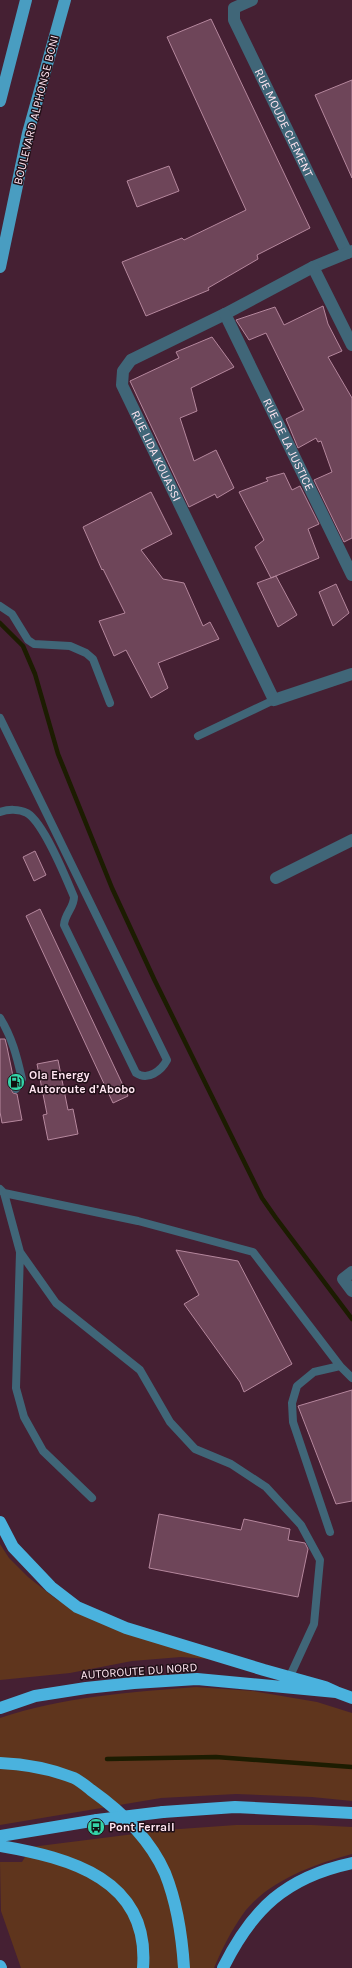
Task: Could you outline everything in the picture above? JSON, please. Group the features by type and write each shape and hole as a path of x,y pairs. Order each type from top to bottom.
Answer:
{"highway":[{"path":"0,1522 17,1551 51,1587 77,1607 126,1628 264,1670 290,1676 336,1692"},
{"name":"AUTOROUTE DU NORD","path":"0,1708 35,1696 134,1682 197,1679 336,1692 352,1698"},
{"path":"0,1698 35,1696"},
{"path":"0,1763 43,1768 76,1779 104,1799 145,1839 156,1855 171,1889 177,1911 184,1968"},
{"path":"0,1836 97,1820 163,1812 235,1807 352,1813"},
{"path":"0,1846 30,1851 87,1869 117,1891 131,1908 138,1927 143,1945 143,1968"},
{"path":"222,1968 234,1945 253,1918 276,1895 301,1879 335,1867 352,1863"}],"main road":[{"path":"0,101 26,0"},
{"name":"BOULEVARD ALPHONSE BONI","path":"0,267 28,132 65,0"}],"street":[{"name":"RUE MOUDE CLEMENT","path":"252,0 234,8 234,20 350,252"},
{"name":"RUE LIDA KOUASSI","path":"274,700 122,385 123,372 131,360 224,314 313,267 350,252"},
{"path":"313,267 352,345"},
{"name":"RUE DE LA JUSTICE","path":"224,314 352,575"},
{"path":"274,700 352,674"},
{"path":"276,878 352,840"},
{"path":"352,1272 343,1279 352,1291"}],"lane":[{"path":"0,606 12,614 28,640 34,644 70,646 86,653 93,659 110,703"},
{"path":"198,736 274,700"},
{"path":"0,718 167,1060 163,1069 147,1077 141,1077 136,1074 64,925 65,916 74,905 74,897 44,833 28,814 17,810 0,812"},
{"path":"0,1018 8,1031 17,1054 22,1079 16,1089"},
{"path":"92,1498 43,1451 24,1417 16,1388 20,1252 2,1191 138,1221 253,1252 340,1366 352,1378"},
{"path":"20,1252 56,1303 140,1370 170,1422 195,1449 231,1464 266,1487 301,1525 320,1560 314,1624 290,1676"},
{"path":"330,1532 293,1422 292,1403 297,1386 314,1372 340,1366"}],"shaded area":[{"path":"0,1544 9,1558 28,1577 56,1599 85,1615 224,1660 181,1657 132,1661 70,1673 0,1680"},
{"path":"196,1687 253,1691 317,1702 352,1713 352,1801 312,1797 236,1794 161,1798 0,1825 0,1718 48,1705 97,1696"},
{"path":"236,1825 312,1825 352,1827 352,1854 323,1863 293,1875 265,1892 253,1902 243,1914 227,1940 214,1968 21,1968 1,1911 0,1862 22,1862 31,1847 166,1830"}],"building":[{"path":"211,19 310,228 257,255 258,259 208,288 209,290 146,316 122,262 182,238 184,240 246,210 167,37"},
{"path":"352,80 352,178 315,95"},
{"path":"169,166 179,191 137,207 127,181"},
{"path":"323,306 328,324 342,351 328,357 352,398 352,538 344,542 314,480 332,472 321,441 318,442 316,438 298,448 286,419 304,410 266,333 249,340 236,320 275,307 284,325"},
{"path":"212,337 234,367 191,388 197,411 180,418 194,461 216,450 234,488 217,498 215,494 189,507 130,381 179,358 176,352"},
{"path":"284,473 292,490 300,486 319,524 308,529 319,558 271,578 255,547 264,540 239,492 268,481 266,478"},
{"path":"151,492 172,534 141,550 163,579 184,583 203,626 210,622 219,639 158,663 168,688 151,698 126,650 114,656 99,621 125,613 103,569 102,570 83,527"},
{"path":"276,576 297,615 278,627 257,583"},
{"path":"336,584 349,613 333,626 319,592"},
{"path":"35,851 46,875 34,881 23,857"},
{"path":"40,909 128,1096 113,1103 26,916"},
{"path":"0,1039 5,1039 14,1081 11,1089 13,1093 17,1094 22,1120 2,1123 0,1112"},
{"path":"58,1060 68,1110 73,1109 78,1134 48,1140 43,1115 47,1114 37,1064"},
{"path":"176,1250 238,1261 292,1364 244,1392 240,1382 184,1304 199,1295"},
{"path":"352,1390 352,1501 336,1504 298,1406"},
{"path":"159,1514 241,1530 244,1519 290,1529 288,1540 305,1543 308,1549 298,1597 149,1568"}],"waterway":[{"path":"0,623 23,646 35,674 58,754 112,888 154,979 262,1198 352,1319"},
{"path":"107,1759 216,1757 352,1767"}],"place":[{"name":"Ola Energy Autoroute d’Abobo","path":"16,1082"},
{"name":"Pont Ferrail","path":"96,1827"}]}
